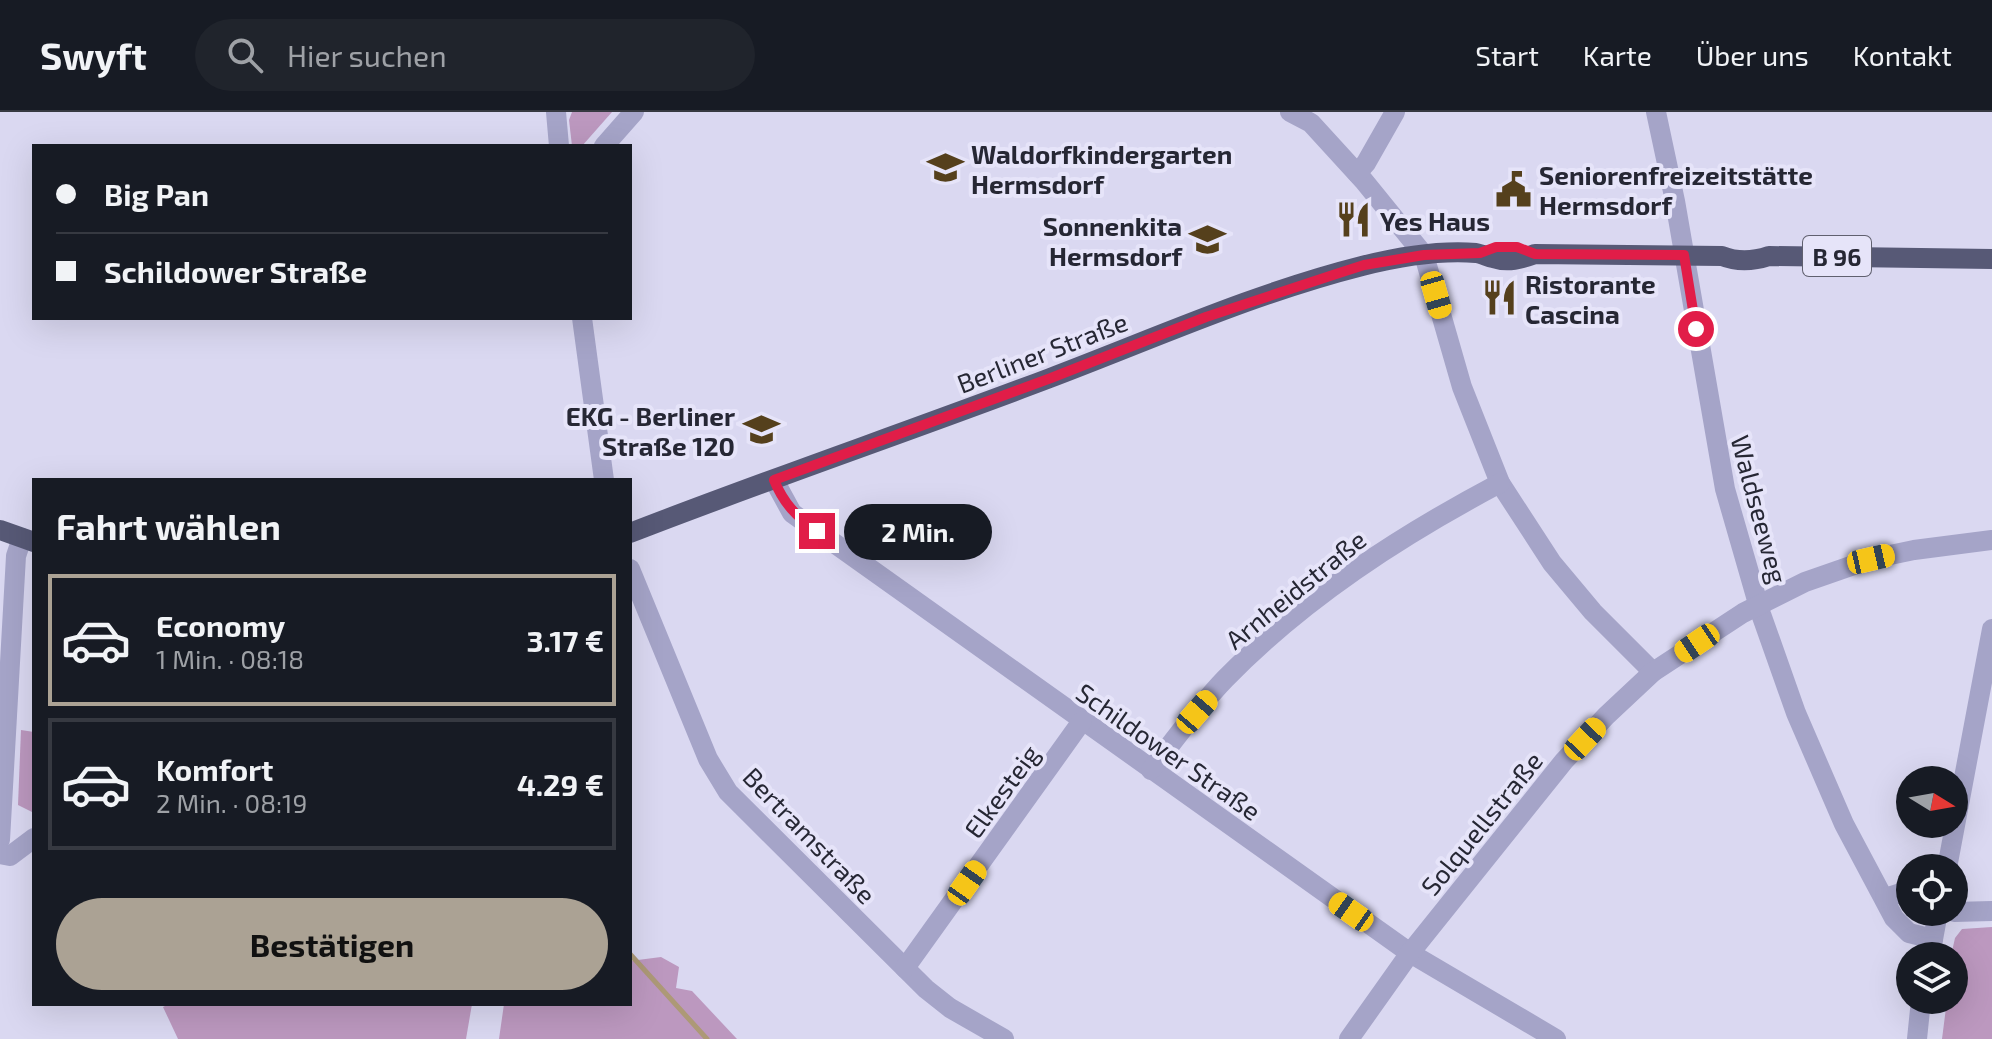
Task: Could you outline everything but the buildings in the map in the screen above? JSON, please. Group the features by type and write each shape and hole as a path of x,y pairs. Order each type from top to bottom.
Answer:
{"main road":[{"name":"Berliner Straße","path":"632,532 1051,378 1206,317 1364,265 1424,255 1480,253 1496,247 1517,247 1535,254 1684,255 1732,259 1769,256 1992,259"},
{"path":"0,530 28,540"}],"street":[{"path":"556,112 559,144"},
{"path":"606,144 634,112"},
{"path":"1290,112 1311,123 1357,173 1424,255 1462,387 1500,483 1552,563 1593,612 1653,672"},
{"path":"1357,173 1395,112"},
{"name":"Waldseeweg","path":"1656,112 1722,474 1758,604 1822,778 1894,918 1922,942"},
{"path":"582,320 604,478"},
{"name":"Schildower Straße","path":"774,480 792,513 1151,770 1404,960 1556,1039"},
{"name":"Arnheidstraße","path":"1151,770 1225,679 1307,607 1374,556 1500,483"},
{"path":"0,840 5,678 16,556 28,540"},
{"name":"Solquellstraße","path":"1404,960 1564,761 1653,672 1758,604 1805,582 1871,559 1992,540"},
{"name":"Bertramstraße","path":"632,574 715,774 728,792 905,968 950,1008 1004,1039"},
{"path":"1950,854 1992,629"},
{"name":"Elkesteig","path":"905,968 1082,721"},
{"path":"0,854 10,856 32,840"},
{"path":"1885,898 1896,894"},
{"path":"1968,912 1992,911"},
{"path":"1349,1039 1404,960"},
{"path":"1917,1039 1920,1014"}],"shaded area":[{"path":"572,112 612,112 584,144 572,144 569,120"},
{"path":"21,730 32,732 32,812 18,805"},
{"path":"1992,927 1992,1039 1942,1039 1945,1014 1968,1014 1968,942 1954,942 1962,929"},
{"path":"661,957 679,967 676,988 692,991 737,1039 499,1039 504,1006 632,1006 632,961"},
{"path":"472,1006 466,1039 178,1039 163,1007"}],"waterway":[{"path":"632,956 707,1039"}],"place":[{"name":"Waldorfkindergarten Hermsdorf","path":"945,168"},
{"name":"Seniorenfreizeitstätte Hermsdorf","path":"1513,189"},
{"name":"Yes Haus","path":"1354,220"},
{"name":"Sonnenkita Hermsdorf","path":"1208,240"},
{"name":"Ristorante Cascina","path":"1499,298"},
{"name":"EKG - Berliner Straße 120","path":"761,430"}],"route":[{"path":"817,531 792,513 774,480 1206,317 1364,265 1424,255 1480,253 1496,247 1517,247 1535,254 1684,255 1696,329"}]}
